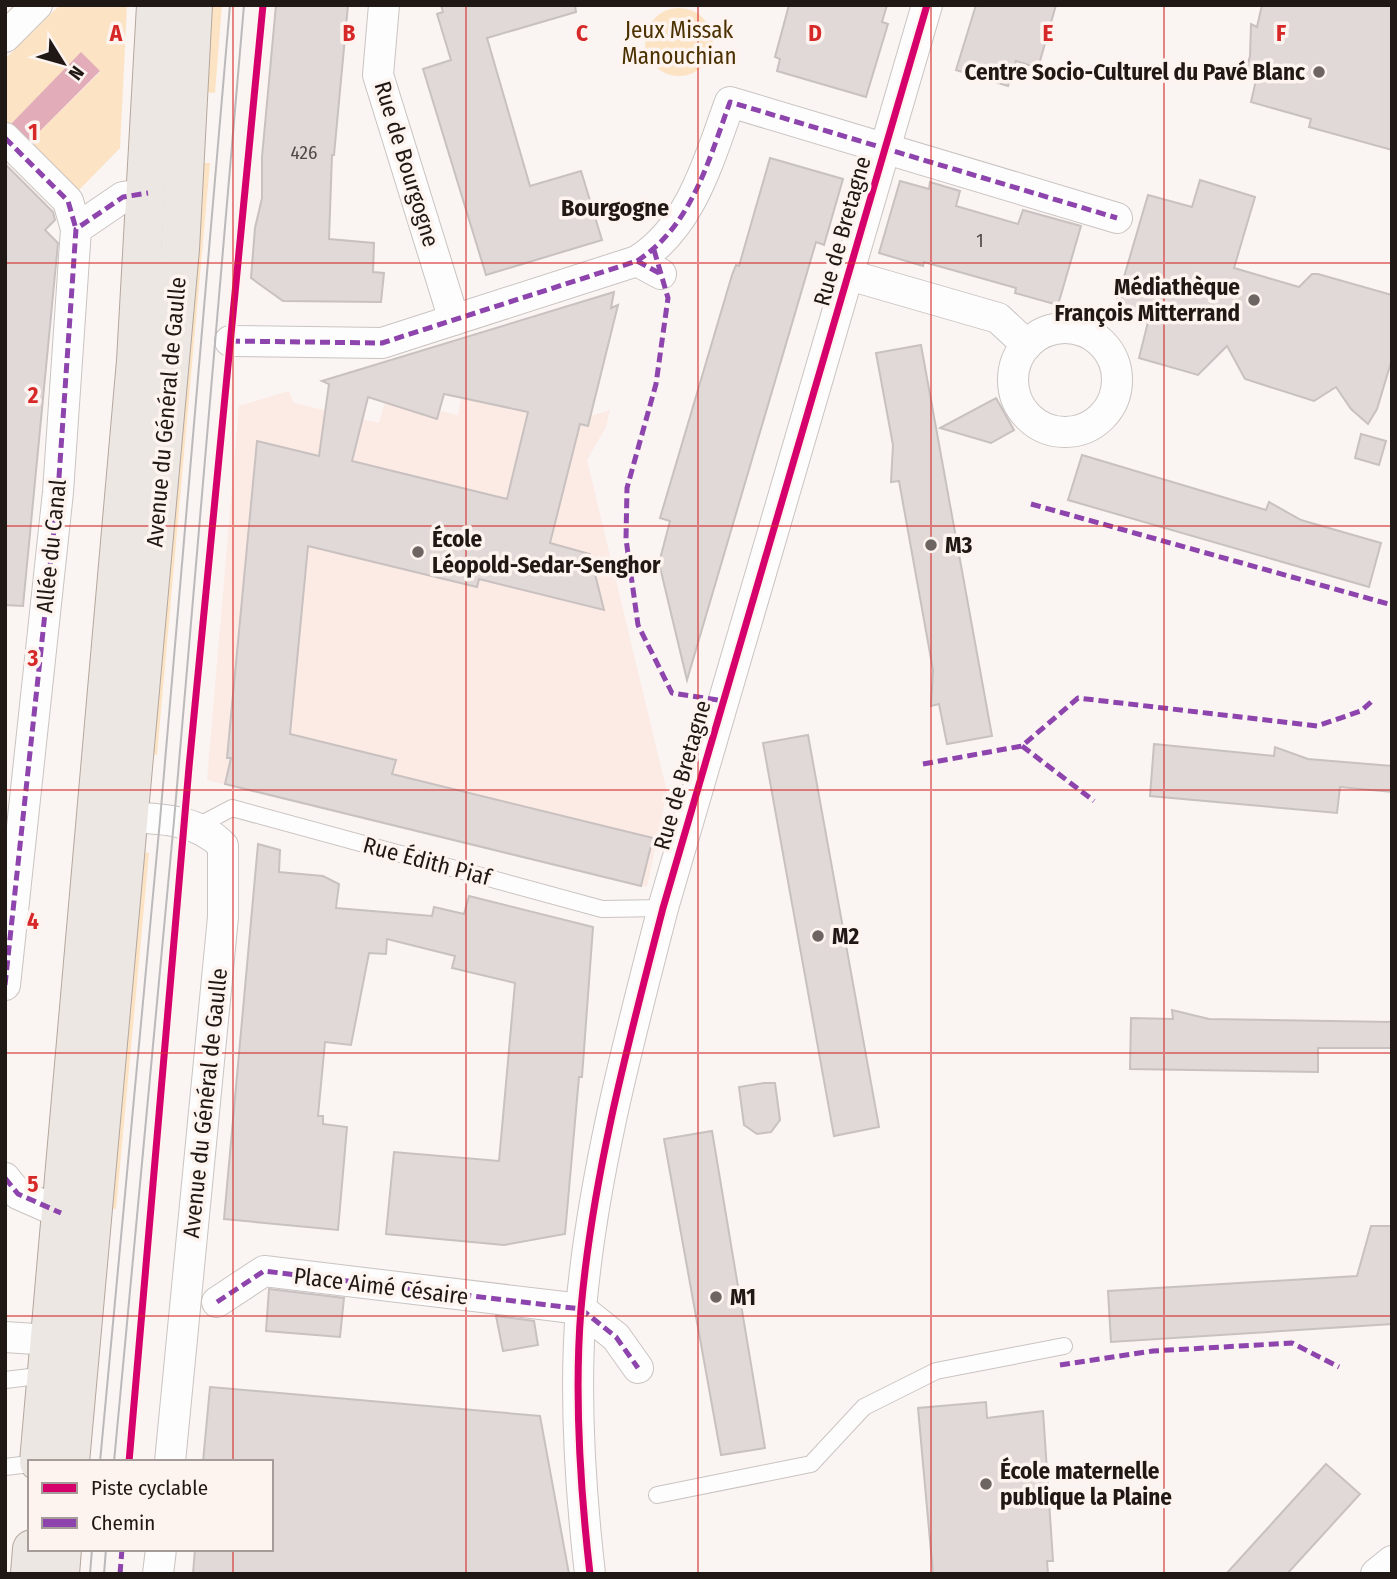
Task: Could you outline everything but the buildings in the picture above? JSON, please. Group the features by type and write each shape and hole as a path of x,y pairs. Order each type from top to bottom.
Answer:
{"main road":[{"name":"Avenue du Général de Gaulle","path":"70,1460 112,816 136,361 148,193 156,5"},
{"name":"Avenue du Général de Gaulle","path":"39,1460 61,1213 180,249 193,5"},
{"path":"30,1574 32,1551"},
{"path":"60,1574 62,1551"}],"street":[{"path":"5,37 37,5"},
{"name":"Rue de Bourgogne","path":"384,5 379,75 454,320"},
{"name":"Rue de Bretagne","path":"590,1574 568,1307 663,908 927,5"},
{"path":"230,341 383,343 454,320 649,268 654,250 694,198 730,102 1117,218"},
{"path":"5,138 68,201 76,229 122,197 148,193"},
{"name":"Allée du Canal","path":"5,985 58,492 76,229"},
{"path":"849,275 998,318 1027,345"},
{"name":"Avenue du Général de Gaulle","path":"112,816 186,822 211,833 223,846 225,887 170,1460"},
{"path":"5,1178 18,1194 61,1213"},
{"name":"Place Aimé Césaire","path":"217,1302 264,1271 568,1307"},
{"path":"568,1307 616,1337 638,1368"},
{"path":"5,1337 48,1358"},
{"path":"159,1574 161,1551"},
{"path":"1377,1574 1392,1561"}],"lane":[{"name":"Rue Édith Piaf","path":"196,827 232,808 602,909 663,908"},
{"path":"657,1495 811,1464 864,1407 936,1371 1064,1346"},
{"path":"5,1380 48,1358"},
{"path":"5,1467 28,1464"}],"shaded area":[{"path":"81,52 100,71 27,144 9,126"},
{"name":"École Léopold-Sedar-Senghor","path":"463,389 585,418 610,410 606,427 587,460 667,792 647,887 207,780 239,406 289,391 294,403 379,423 386,398 458,415"}],"green space":[{"path":"60,5 127,5 120,148 79,190 27,144 100,72 82,53 9,126 5,121 5,59"},
{"path":"205,5 222,5 215,93 202,92"},
{"name":"Jeux Missak Manouchian","path":"672,8 686,8 698,13 708,23 713,42 708,61 698,71 686,76 672,76 660,71 650,61 645,49 645,35 650,23 660,13"},
{"path":"199,163 210,163 157,755 149,754"},
{"path":"141,852 149,853 116,1209 108,1208"}],"tram line":[{"path":"100,1460 160,820 230,5"},
{"path":"114,1460 174,821 244,5"},
{"path":"90,1574 92,1551"},
{"path":"104,1574 106,1551"}],"marked path":[{"path":"637,261 656,246 685,210 706,168 730,102 1117,218"},
{"path":"5,138 68,201 76,229"},
{"path":"5,985 58,492 76,229 123,197 148,193"},
{"path":"654,250 668,298 656,384 627,488 626,539 638,625 672,693 724,701"},
{"path":"230,341 382,343 637,261 661,274"},
{"path":"1031,504 1392,605"},
{"path":"923,764 1022,746 1078,698 1317,726 1361,711 1371,702"},
{"path":"1022,746 1094,801"},
{"path":"5,1178 18,1194 61,1213"},
{"path":"217,1302 264,1271 581,1309 616,1337 638,1368"},
{"path":"1060,1365 1153,1351 1292,1343 1339,1367"},
{"path":"120,1574 122,1551"}],"cycle path":[{"path":"129,1460 189,767 263,5"},
{"path":"590,1574 579,1442 579,1342 587,1258 603,1157 663,908 927,5"}],"place":[{"name":"Centre Socio-Culturel du Pavé Blanc","path":"1319,72"},
{"name":"Médiathèque François Mitterrand","path":"1254,300"},
{"name":"M3","path":"931,545"},
{"name":"École Léopold-Sedar-Senghor","path":"418,552"},
{"name":"M2","path":"818,936"},
{"name":"M1","path":"716,1297"},
{"name":"École maternelle publique la Plaine","path":"986,1484"}],"district":[{"name":"Bourgogne","path":"615,208"}]}
